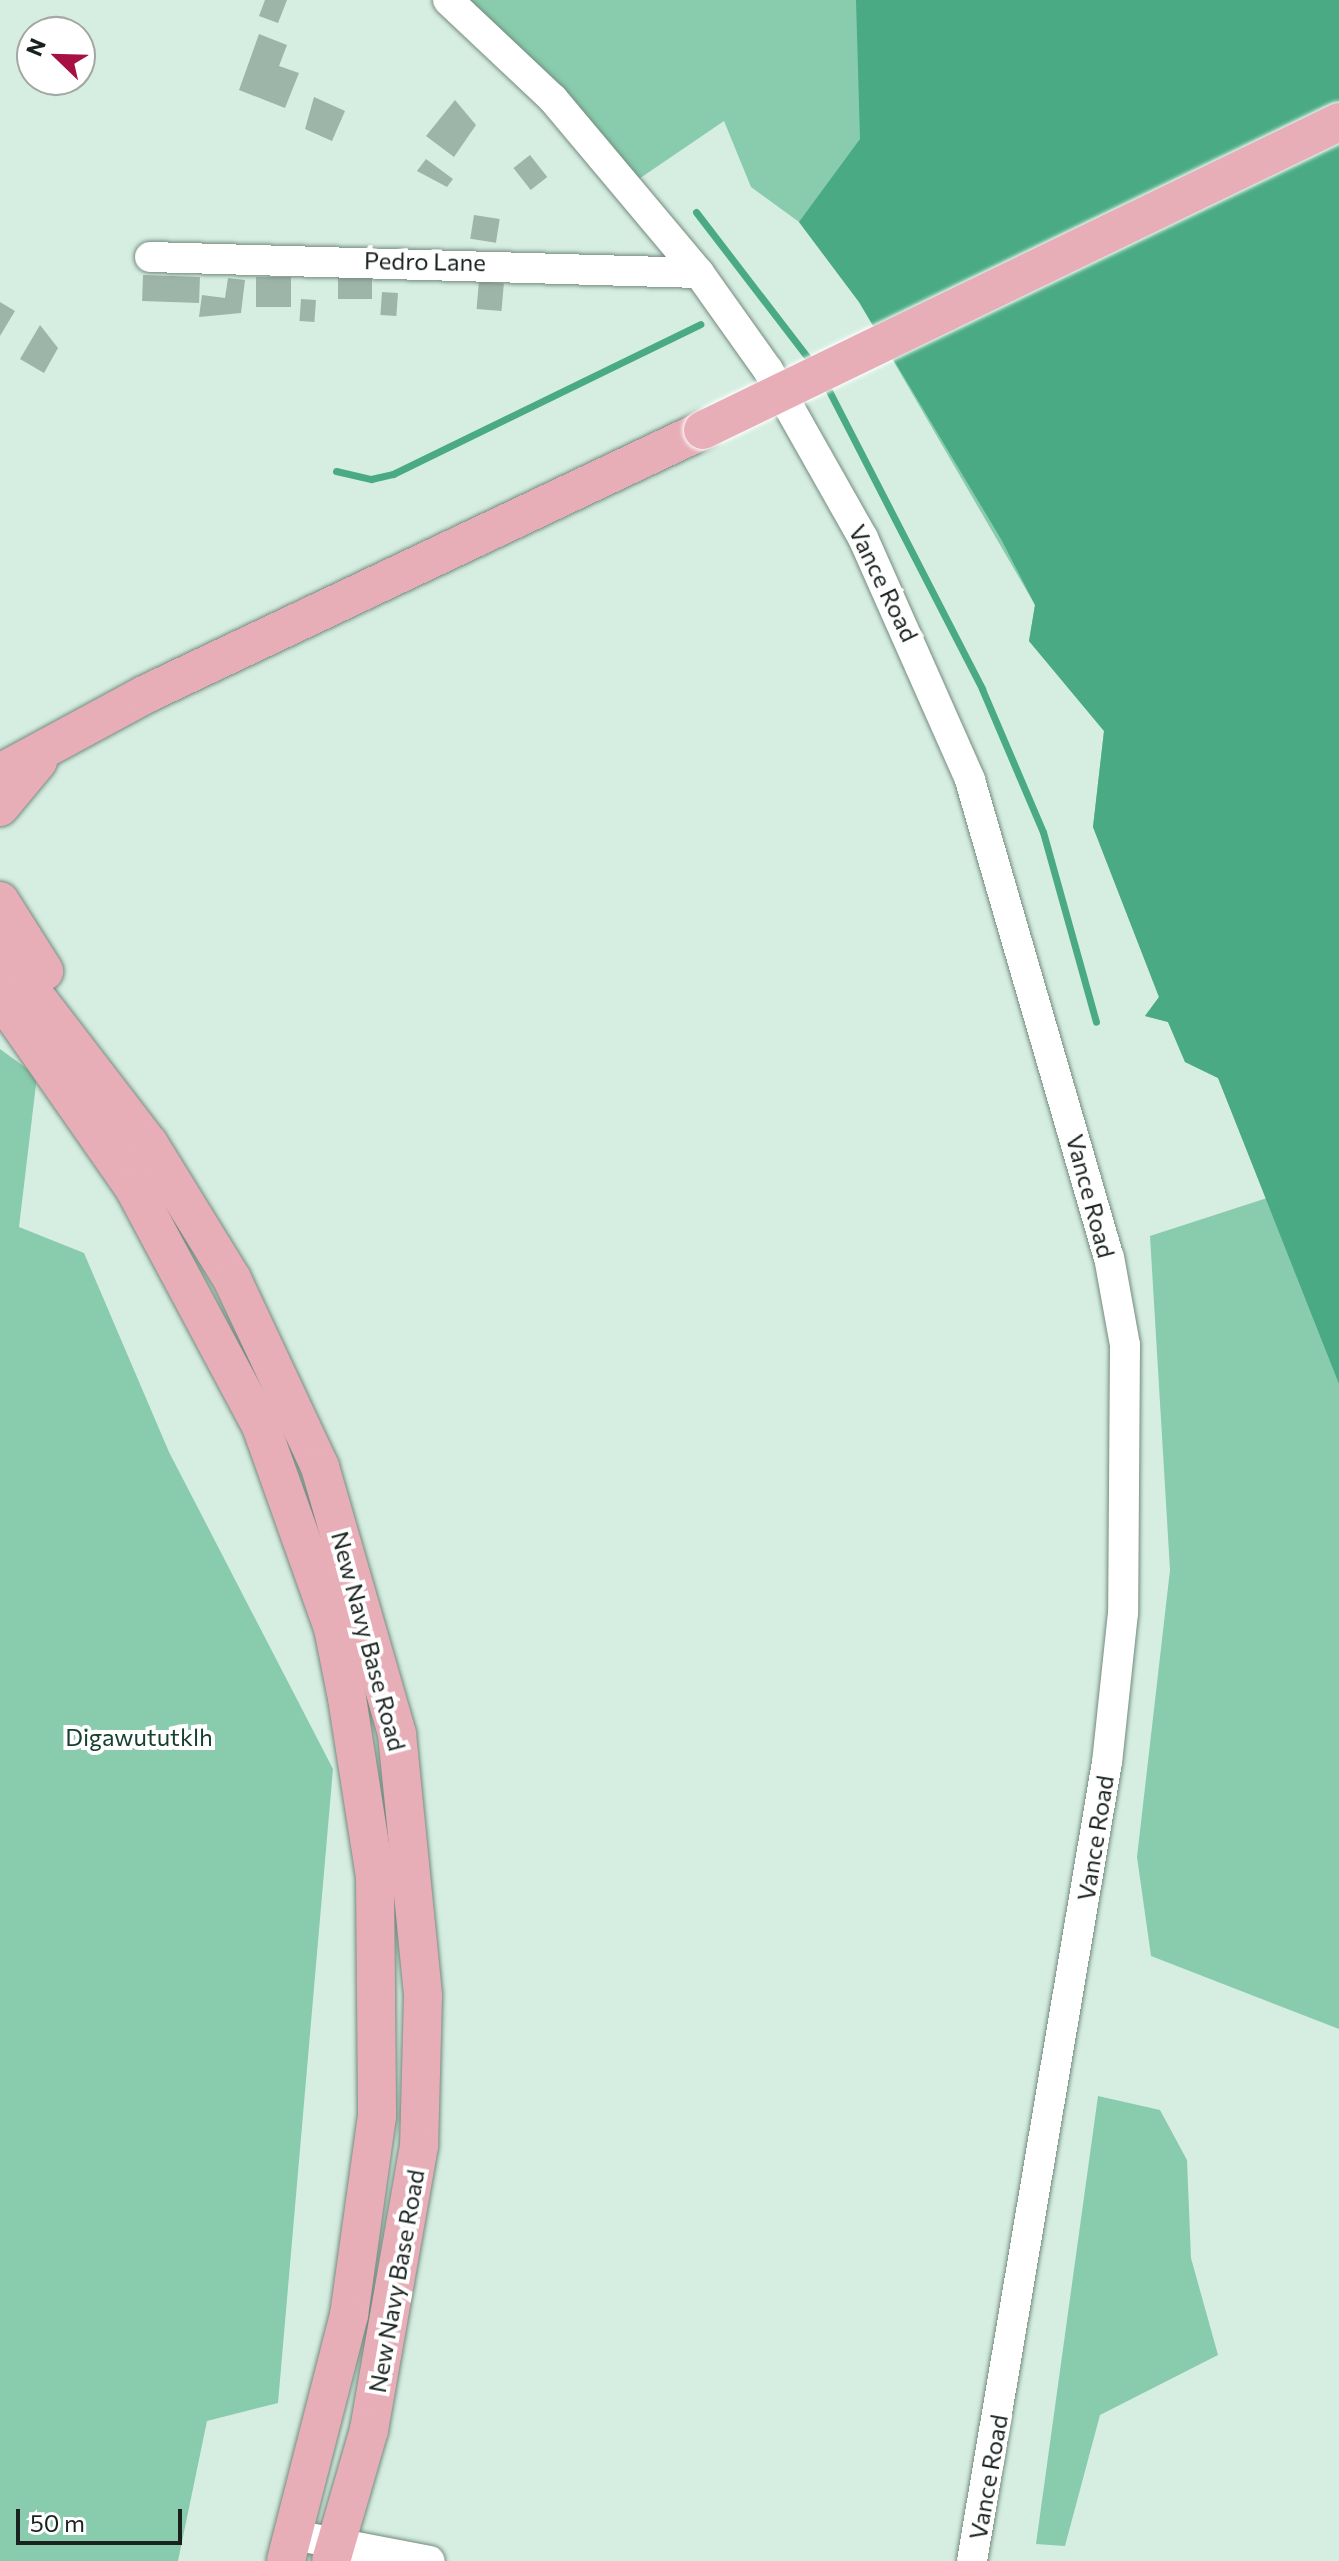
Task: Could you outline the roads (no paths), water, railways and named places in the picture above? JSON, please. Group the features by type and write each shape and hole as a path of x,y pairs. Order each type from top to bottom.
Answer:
{"main road":[{"path":"0,773 60,739 1339,122"},
{"path":"0,755 60,739"},
{"path":"0,807 60,739"},
{"path":"0,901 121,1085 149,1144"},
{"name":"New Navy Base Road","path":"0,950 149,1144 232,1279 320,1467 397,1734 413,1849 423,1996 419,2146 388,2342 334,2552"},
{"name":"New Navy Base Road","path":"0,996 134,1188 261,1426 328,1614 347,1698 375,1877 377,2116 349,2315 290,2548"}],"street":[{"name":"Vance Road","path":"448,0 553,99 699,273 768,370 863,538 970,780 1093,1195 1125,1345 1123,1613 1107,1762 972,2561"},
{"name":"Pedro Lane","path":"150,257 699,273"},
{"path":"290,2548 430,2561"}],"waterway":[{"path":"696,212 814,366"},
{"path":"336,471 371,479 393,474 700,324"},
{"path":"825,383 982,689 1043,832 1096,1022"}],"park label":[{"name":"Digawututklh","path":"139,1737"}]}
